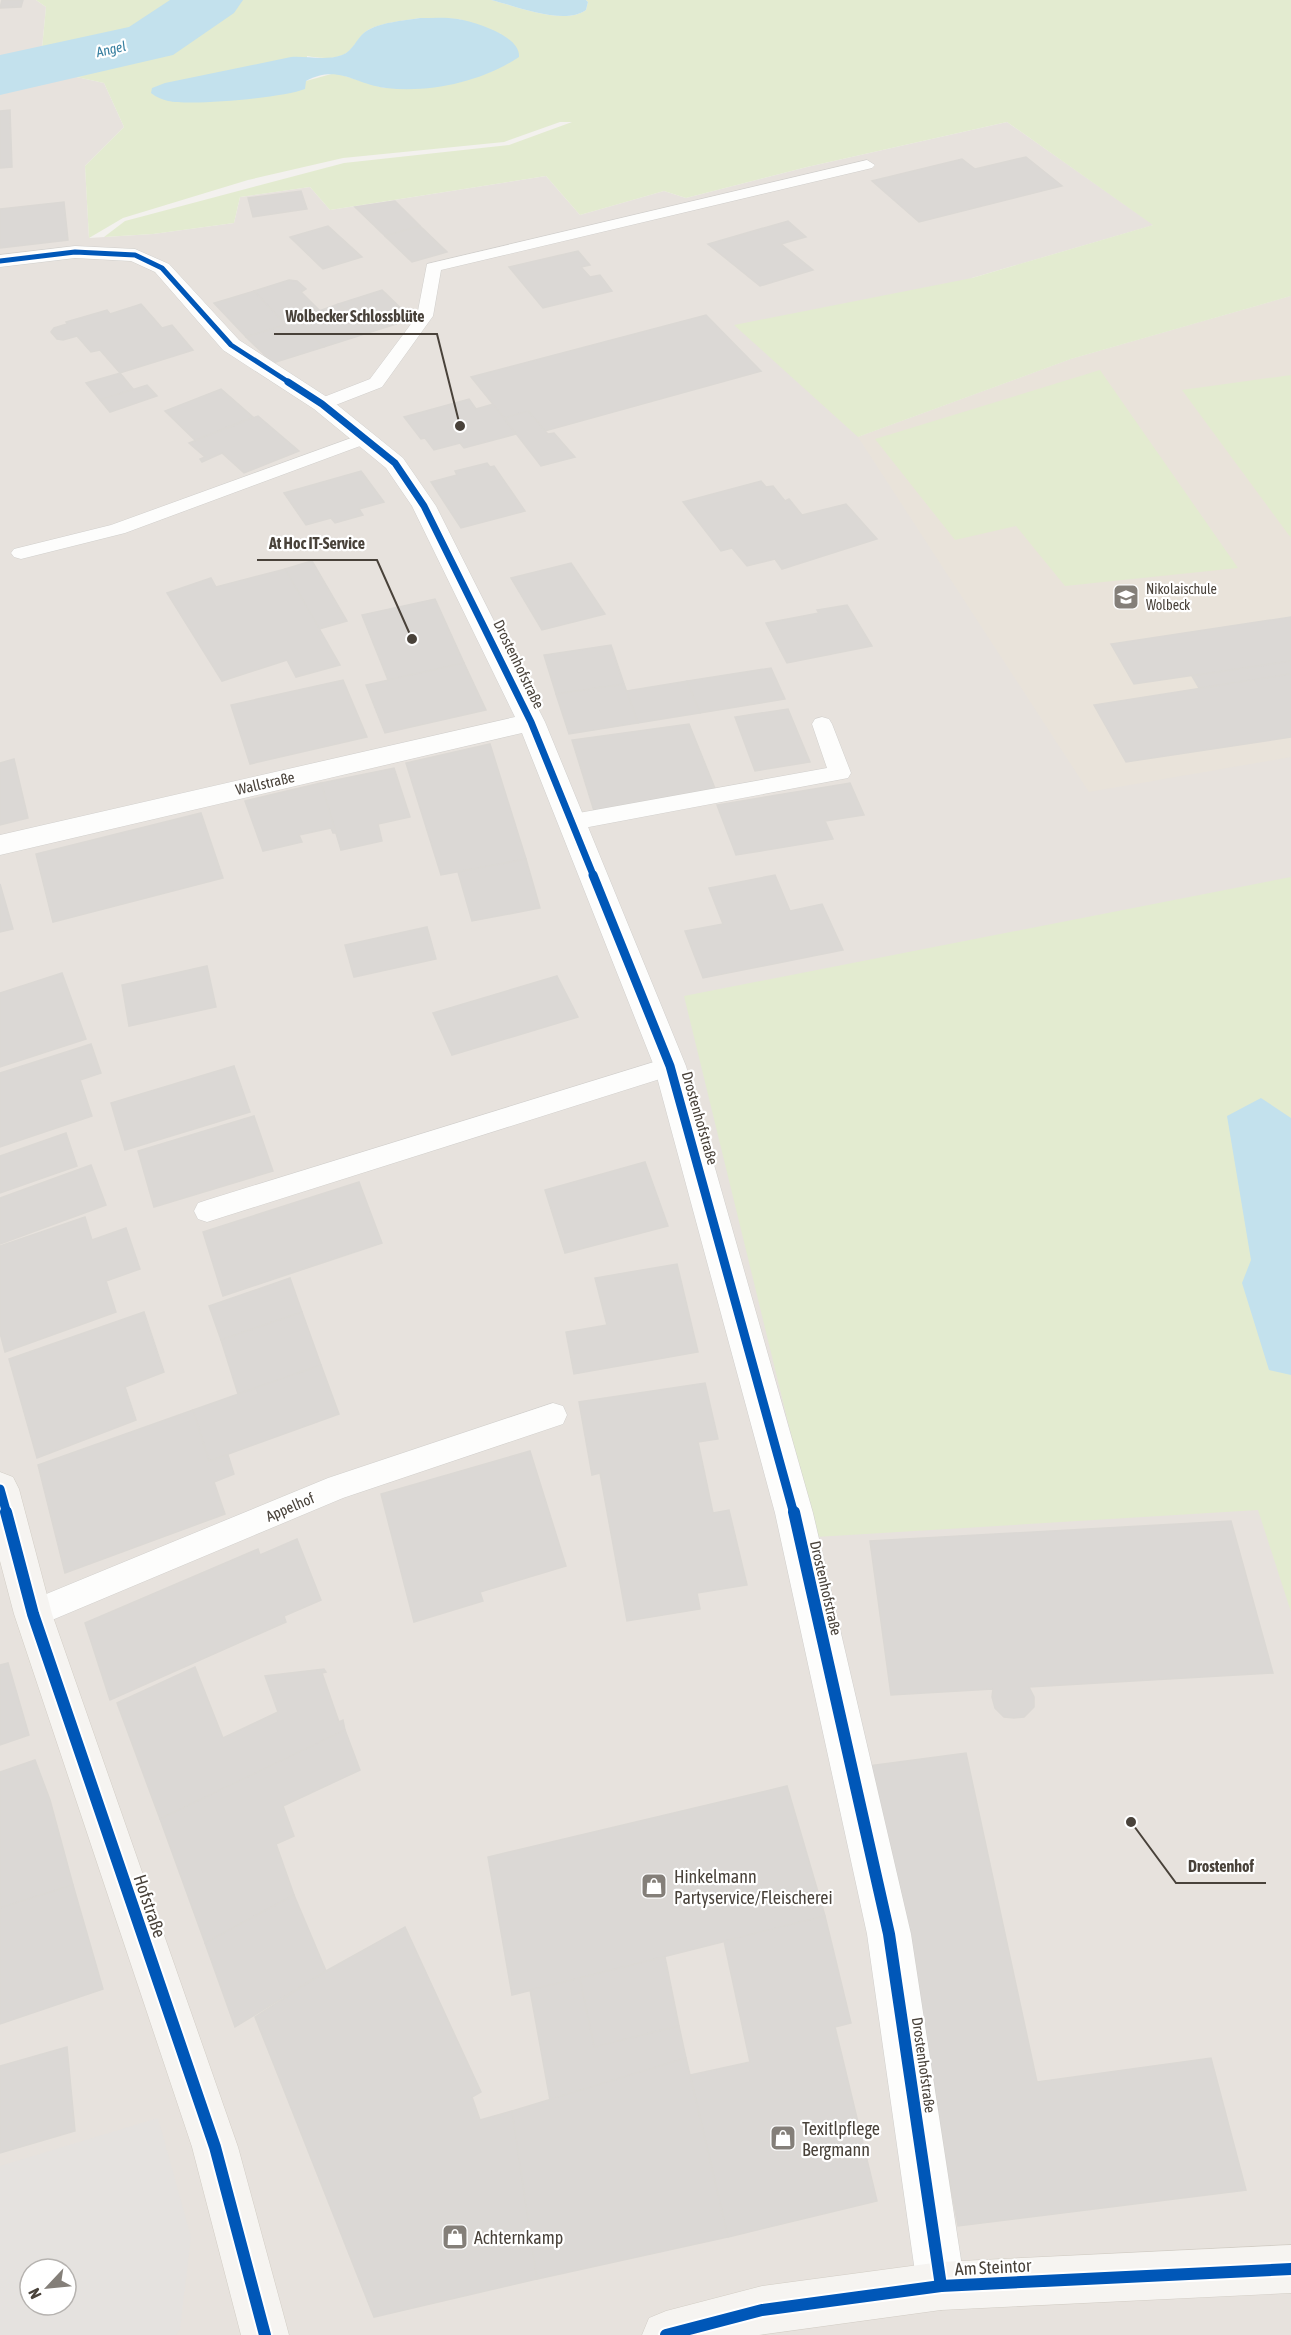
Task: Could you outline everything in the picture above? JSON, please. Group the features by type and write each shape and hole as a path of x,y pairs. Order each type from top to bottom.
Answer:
{"street":[{"name":"Drostenhofstraße","path":"0,261 75,252 135,255 162,268 231,345 322,404 395,463 424,506 531,722 670,1066 794,1514 889,1934 941,2286"},
{"name":"Wallstraße","path":"0,845 531,722"},
{"name":"Hofstraße","path":"0,1489 33,1614 215,2147 265,2335"},
{"name":"Am Steintor","path":"666,2335 762,2322 941,2286 1291,2269"}],"lane":[{"path":"322,404 376,383 425,316 433,267 867,165"},
{"path":"21,553 118,529 365,438"},
{"path":"573,822 840,773 822,724"},
{"path":"207,1211 670,1066"},
{"name":"Appelhof","path":"33,1614 338,1487 553,1415"}],"shaded area":[{"path":"0,0 36,0 46,7 40,69 104,83 124,127 85,166 89,238 153,234 234,223 240,197 310,187 330,210 546,176 580,215 664,191 686,198 807,167 1007,122 1154,225 972,278 858,437 1071,359 1291,296 1291,2335 0,2335"},
{"name":"Nikolaischule Wolbeck","path":"1291,296 1291,757 1089,792 858,437 1071,359"},
{"path":"158,2118 191,2237 180,2329 176,2335 0,2335 0,2166"}],"green space":[{"path":"36,0 491,0 540,13 565,16 586,10 588,2 586,0 1291,0 1291,296 1071,359 858,437 734,325 972,278 1153,225 1007,122 807,167 686,198 664,191 580,215 546,176 330,210 310,187 240,197 234,223 153,234 104,237 125,221 344,163 509,145 572,122 560,122 504,142 343,158 248,180 123,218 89,238 85,166 124,127 104,83 40,69 46,7","holes":["420,18 459,19 501,34 493,71 463,81 422,88 384,88 335,73 306,81 307,56 328,58 345,54 365,32 374,27"]},
{"path":"1100,370 1238,568 1065,586 1016,526 955,540 875,439"},
{"path":"1291,375 1291,538 1182,390"},
{"path":"1291,877 1291,1612 1258,1510 816,1537 684,996"}],"water":[{"path":"491,0 586,0 588,2 586,10 565,16 540,13"},
{"path":"420,18 458,19 496,31 513,43 518,49 519,57 472,79 420,89 386,88 328,74 306,81 305,89 258,98 216,102 180,102 165,100 151,93 152,88 165,83 291,57 336,57 349,51 365,32 377,26"},
{"path":"1261,1098 1291,1118 1291,1375 1269,1370 1242,1283 1251,1260 1227,1116"}],"building":[{"path":"2,0 23,0 21,7 0,8"},
{"path":"10,110 12,167 0,168 0,111"},
{"path":"1026,157 1062,186 919,222 872,181 962,159 975,169"},
{"path":"301,191 307,209 253,217 248,198"},
{"path":"395,201 420,226 385,236 355,207"},
{"path":"64,202 68,240 0,248 0,209"},
{"path":"788,221 806,237 781,244 813,270 760,286 708,244"},
{"path":"328,226 362,257 323,269 290,237"},
{"path":"420,226 447,252 412,262 385,236"},
{"path":"578,251 590,265 581,267 590,277 600,275 612,291 543,308 509,267"},
{"path":"289,280 297,281 306,289 301,292 322,313 286,325 254,291"},
{"path":"382,290 409,316 409,320 368,333 338,304"},
{"path":"254,291 286,325 246,337 214,303"},
{"path":"141,304 162,328 172,325 193,350 120,373 100,350 91,352 77,336 63,340 57,339 51,332 54,328 67,324 66,322 107,310 110,314"},
{"path":"338,304 368,333 324,347 298,321 322,313 319,311"},
{"path":"706,315 761,371 545,431 528,411 504,418 471,377"},
{"path":"298,321 324,347 273,363 246,337"},
{"path":"120,373 133,389 100,400 86,383"},
{"path":"147,385 157,396 110,412 100,400"},
{"path":"221,389 253,417 195,440 165,411"},
{"path":"469,399 476,409 493,404 516,434 464,448 460,443 434,450 425,438 421,439 404,417"},
{"path":"528,411 548,434 554,433 575,457 541,466 504,418"},
{"path":"258,416 299,451 244,473 222,453 202,462 200,459 205,457 189,443"},
{"path":"487,463 490,467 494,466 525,511 461,528 431,482 457,475 455,471"},
{"path":"361,471 384,502 359,509 363,515 335,523 331,518 306,525 284,493"},
{"path":"761,481 766,487 773,486 785,501 789,499 802,515 846,504 877,539 782,569 775,559 747,566 732,548 721,551 683,502"},
{"path":"312,561 347,621 319,629 285,569"},
{"path":"571,563 605,614 542,630 511,578"},
{"path":"285,569 340,665 296,677 287,660 222,681 167,593 211,578 216,587"},
{"path":"435,599 464,663 388,680 362,615"},
{"path":"847,605 872,646 787,663 766,623"},
{"path":"1291,617 1291,661 1134,684 1111,644"},
{"path":"611,645 624,684 556,694 544,655"},
{"path":"1291,661 1291,674 1199,688 1192,676"},
{"path":"464,663 486,710 385,733 366,685"},
{"path":"771,668 785,699 700,713 687,681"},
{"path":"1291,674 1291,737 1126,762 1094,705"},
{"path":"343,680 367,737 250,764 231,705"},
{"path":"687,681 700,713 638,723 626,691"},
{"path":"624,684 638,723 569,734 556,694"},
{"path":"788,709 810,762 755,771 735,717"},
{"path":"689,724 716,791 594,811 572,740"},
{"path":"490,744 526,859 441,875 406,763"},
{"path":"14,759 28,818 0,825 0,763"},
{"path":"394,768 410,817 378,824 382,841 341,850 321,783"},
{"path":"321,783 336,833 333,833 331,828 299,835 302,842 263,851 245,801"},
{"path":"850,783 864,815 825,821 833,839 736,855 717,805"},
{"path":"201,813 223,878 53,922 36,854"},
{"path":"526,859 540,908 472,921 458,872"},
{"path":"775,875 790,911 822,904 843,950 703,978 685,931 723,924 709,888"},
{"path":"0,884 13,929 0,932"},
{"path":"427,927 436,959 354,977 345,945"},
{"path":"207,966 216,1007 129,1026 122,985"},
{"path":"62,973 86,1039 0,1067 0,993"},
{"path":"557,976 578,1017 452,1055 433,1013"},
{"path":"91,1044 101,1073 80,1080 92,1116 0,1147 0,1073"},
{"path":"234,1066 250,1112 125,1150 111,1103"},
{"path":"254,1116 273,1171 154,1207 138,1151"},
{"path":"66,1133 77,1166 0,1193 0,1156"},
{"path":"645,1162 668,1226 565,1253 545,1190"},
{"path":"91,1165 106,1205 0,1244 0,1198"},
{"path":"359,1182 382,1243 223,1296 203,1232"},
{"path":"85,1217 92,1240 126,1228 140,1269 106,1281 116,1312 5,1352 0,1333 0,1246"},
{"path":"677,1264 698,1352 574,1374 566,1332 607,1325 595,1278"},
{"path":"290,1278 302,1312 221,1340 209,1306"},
{"path":"144,1312 164,1372 125,1387 136,1420 37,1458 9,1359"},
{"path":"302,1312 321,1365 238,1394 221,1340"},
{"path":"321,1365 339,1414 209,1461 193,1410"},
{"path":"705,1383 718,1439 698,1442 713,1513 729,1510 747,1585 697,1593 700,1609 627,1621 600,1473 592,1475 579,1402"},
{"path":"193,1410 209,1461 228,1455 234,1474 214,1482 225,1514 65,1573 38,1465"},
{"path":"530,1451 566,1566 480,1592 483,1601 414,1622 381,1494"},
{"path":"1231,1521 1273,1673 1029,1687 1034,1697 1034,1707 1024,1717 1014,1718 1004,1717 995,1708 992,1697 993,1689 891,1695 870,1541"},
{"path":"297,1539 321,1600 284,1616 286,1622 110,1700 85,1623 258,1549 260,1555"},
{"path":"8,1663 29,1735 0,1745 0,1665"},
{"path":"195,1667 223,1738 278,1712 265,1676 324,1669 326,1672 322,1673 339,1722 343,1720 345,1730 160,1819 117,1703"},
{"path":"345,1730 360,1770 283,1806 294,1836 276,1844 294,1895 205,1943 160,1819"},
{"path":"966,1753 1037,2082 1211,2058 1246,2190 958,2226 897,1894 869,1766"},
{"path":"35,1760 50,1800 73,1885 0,1908 0,1772"},
{"name":"Hinkelmann Partyservice/Fleischerei","path":"787,1786 825,1916 512,1995 488,1857"},
{"path":"73,1885 103,1989 0,2024 0,1908"},
{"path":"294,1895 326,1971 235,2027 205,1943"},
{"name":"Texitlpflege Bergmann","path":"825,1916 851,2023 835,2027 877,2201 728,2237 690,2075 750,2062 724,1941"},
{"path":"405,1927 481,2092 472,2097 480,2120 512,2111 537,2279 374,2317 255,2017 326,1971"},
{"path":"665,1957 679,2026 594,2047 580,1978"},
{"path":"580,1978 594,2047 679,2026 686,2058 550,2100 530,1990"},
{"path":"67,2047 75,2131 0,2153 0,2066"},
{"path":"686,2058 728,2237 537,2279 512,2111"}],"waterway":[{"name":"Angel","path":"0,75 150,41 212,0"}],"cycle path":[{"path":"0,261 75,252 135,255 162,268 231,345 322,404 395,463 424,506 531,722 670,1066 794,1513 889,1934 941,2286"},
{"path":"0,1489 33,1614 215,2147 265,2335"},
{"path":"666,2335 762,2310 941,2286 1291,2269"}],"place":[{"name":"Wolbecker Schlossblüte","path":"460,426"},
{"name":"Nikolaischule Wolbeck","path":"1126,597"},
{"name":"At Hoc IT-Service","path":"412,639"},
{"name":"Drostenhof","path":"1131,1822"},
{"name":"Hinkelmann Partyservice/Fleischerei","path":"654,1886"},
{"name":"Texitlpflege Bergmann","path":"783,2138"},
{"name":"Achternkamp","path":"455,2237"}]}
